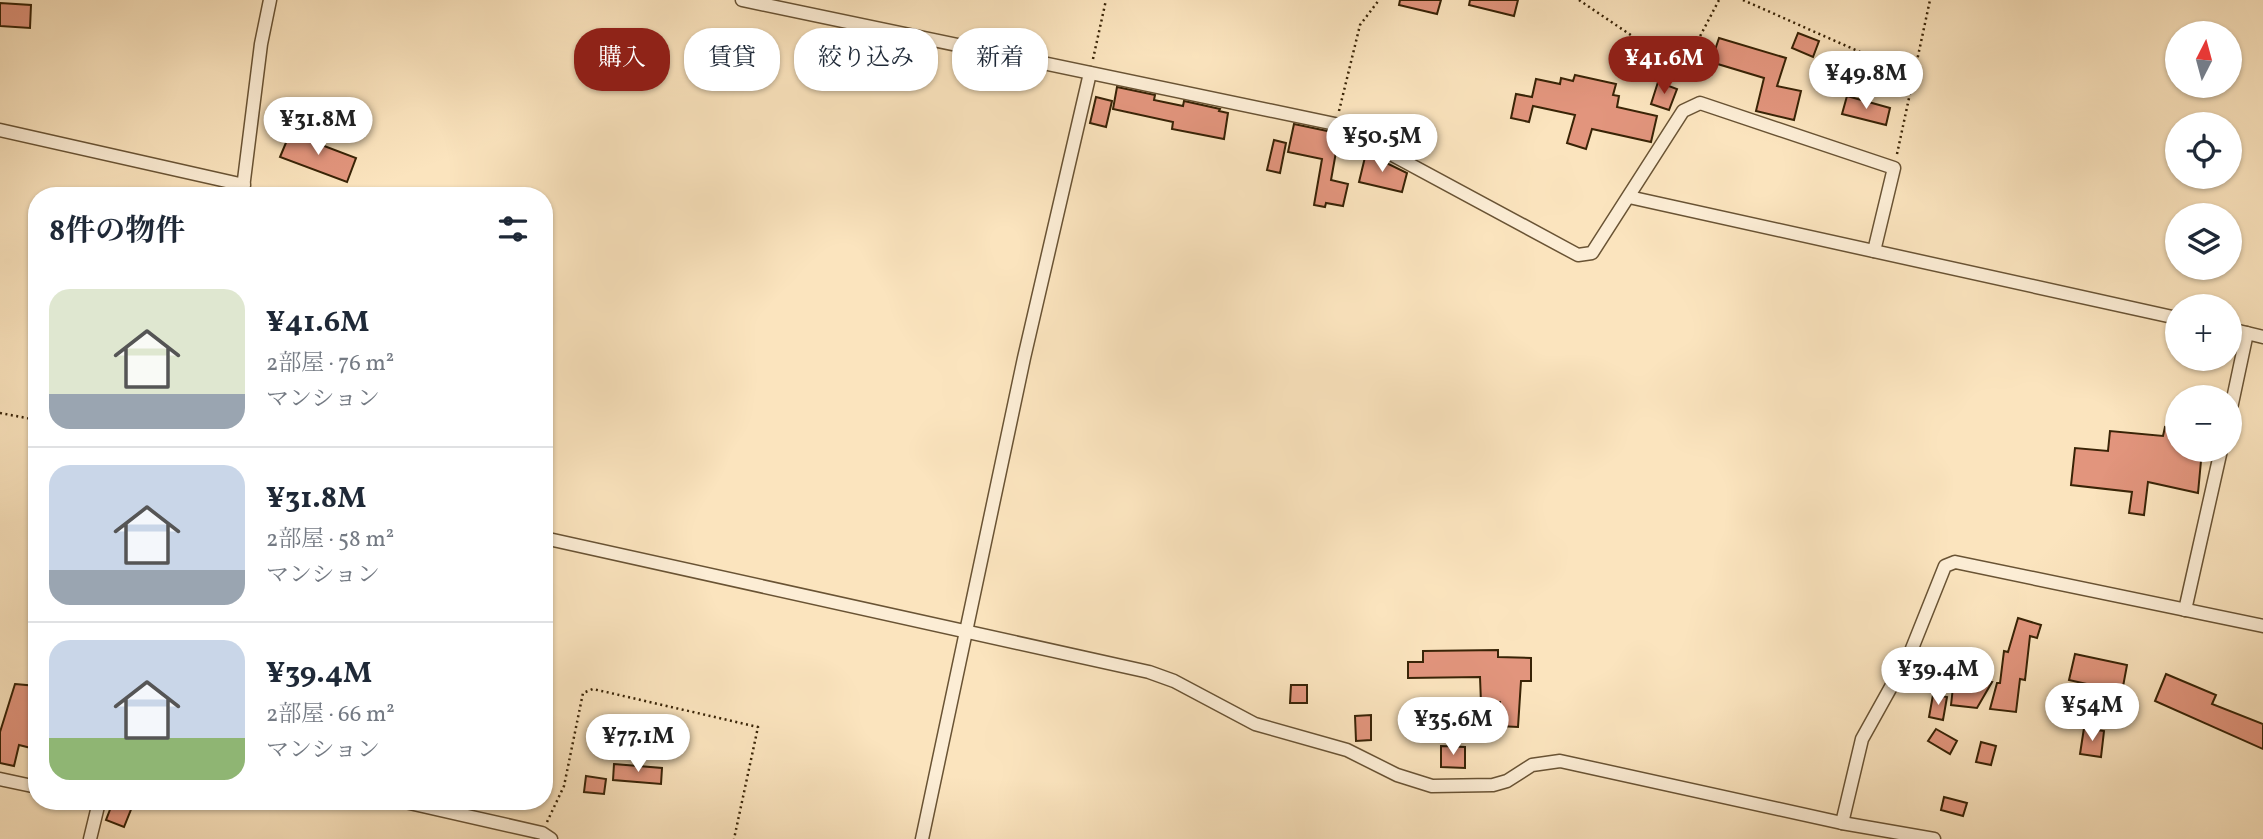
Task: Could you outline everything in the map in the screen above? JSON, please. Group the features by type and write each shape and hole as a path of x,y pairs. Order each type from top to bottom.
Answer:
{"street":[{"path":"243,187 261,44 270,0"},
{"path":"742,0 1335,124 1578,255 1592,253 1683,111 1700,103 1894,168 1874,251"},
{"path":"922,839 1024,358 1090,73"},
{"path":"0,130 231,187"},
{"path":"1629,197 2165,315"},
{"path":"2242,332 2263,337"},
{"path":"2236,385 2247,333"},
{"path":"2185,610 2218,462"},
{"path":"553,540 1149,671 1174,681 1255,724 1347,750 1397,775 1432,786 1493,785 1507,781 1532,765 1544,761 1560,761 1842,823 1880,834 1934,839"},
{"path":"1842,823 1862,739 1911,651 1945,566 1955,562 2263,626"},
{"path":"0,779 28,786"},
{"path":"90,839 97,810"},
{"path":"438,810 546,836"}],"path":[{"path":"1090,73 1105,0"},
{"path":"1335,124 1360,25 1379,0"},
{"path":"1579,0 1678,67 1685,65 1719,0"},
{"path":"1743,0 1914,76"},
{"path":"1894,168 1930,0"},
{"path":"0,412 28,419"},
{"path":"546,836 564,786 583,693 593,689 758,727 734,839"}],"building":[{"path":"1400,0 1441,0 1437,14 1399,5"},
{"path":"1470,0 1518,0 1514,16 1469,5"},
{"path":"0,3 31,5 30,28 0,26"},
{"path":"1798,33 1819,41 1813,57 1792,48"},
{"path":"1719,38 1786,58 1777,86 1801,91 1794,120 1756,111 1764,78 1711,62"},
{"path":"1845,65 1862,69 1856,93 1840,89"},
{"path":"1575,75 1616,84 1613,95 1619,96 1617,107 1657,116 1651,142 1592,129 1586,149 1567,143 1575,115 1533,106 1529,122 1511,118 1516,94 1532,97 1536,79 1560,84 1561,78 1573,81"},
{"path":"1658,82 1677,89 1669,110 1651,104"},
{"path":"1117,87 1155,95 1154,100 1183,106 1184,101 1220,109 1219,111 1228,113 1224,139 1172,129 1173,122 1113,109"},
{"path":"1847,96 1890,108 1886,125 1842,114"},
{"path":"1096,97 1112,101 1106,127 1090,123"},
{"path":"1294,124 1332,132 1356,145 1354,155 1336,152 1331,180 1348,184 1343,206 1326,203 1325,207 1314,205 1322,159 1288,152"},
{"path":"290,133 356,158 347,182 280,157"},
{"path":"1274,140 1286,143 1280,173 1267,170"},
{"path":"1366,153 1407,173 1402,192 1359,182"},
{"path":"2165,427 2165,462 2201,462 2198,493 2148,482 2144,515 2129,513 2132,492 2071,485 2075,448 2108,451 2110,431 2163,436"},
{"path":"2018,618 2041,625 2037,638 2030,636 2025,680 2020,679 2016,712 1990,709 1997,683 2000,683 2004,651 2008,652"},
{"path":"1498,650 1498,657 1531,658 1531,681 1521,681 1518,727 1498,726 1500,702 1481,703 1480,677 1408,678 1408,662 1423,662 1423,651"},
{"path":"2075,654 2127,665 2122,692 2069,680"},
{"path":"2166,674 2216,695 2212,704 2263,724 2263,749 2155,701"},
{"path":"1954,678 1992,682 1977,708 1951,705"},
{"path":"15,684 28,685 28,747 19,745 14,766 0,763 0,732"},
{"path":"1291,685 1307,685 1307,703 1290,703"},
{"path":"1933,695 1947,697 1943,720 1929,717"},
{"path":"1371,715 1371,740 1356,741 1355,716"},
{"path":"2084,728 2104,731 2101,757 2080,754"},
{"path":"1936,729 1957,741 1950,754 1928,741"},
{"path":"1981,742 1996,746 1991,765 1976,762"},
{"path":"1441,746 1465,747 1465,768 1441,767"},
{"path":"614,764 662,768 661,784 613,780"},
{"path":"586,776 606,779 604,794 584,792"},
{"path":"1944,797 1967,803 1963,816 1941,810"},
{"path":"110,810 131,810 124,827 106,820"}]}
